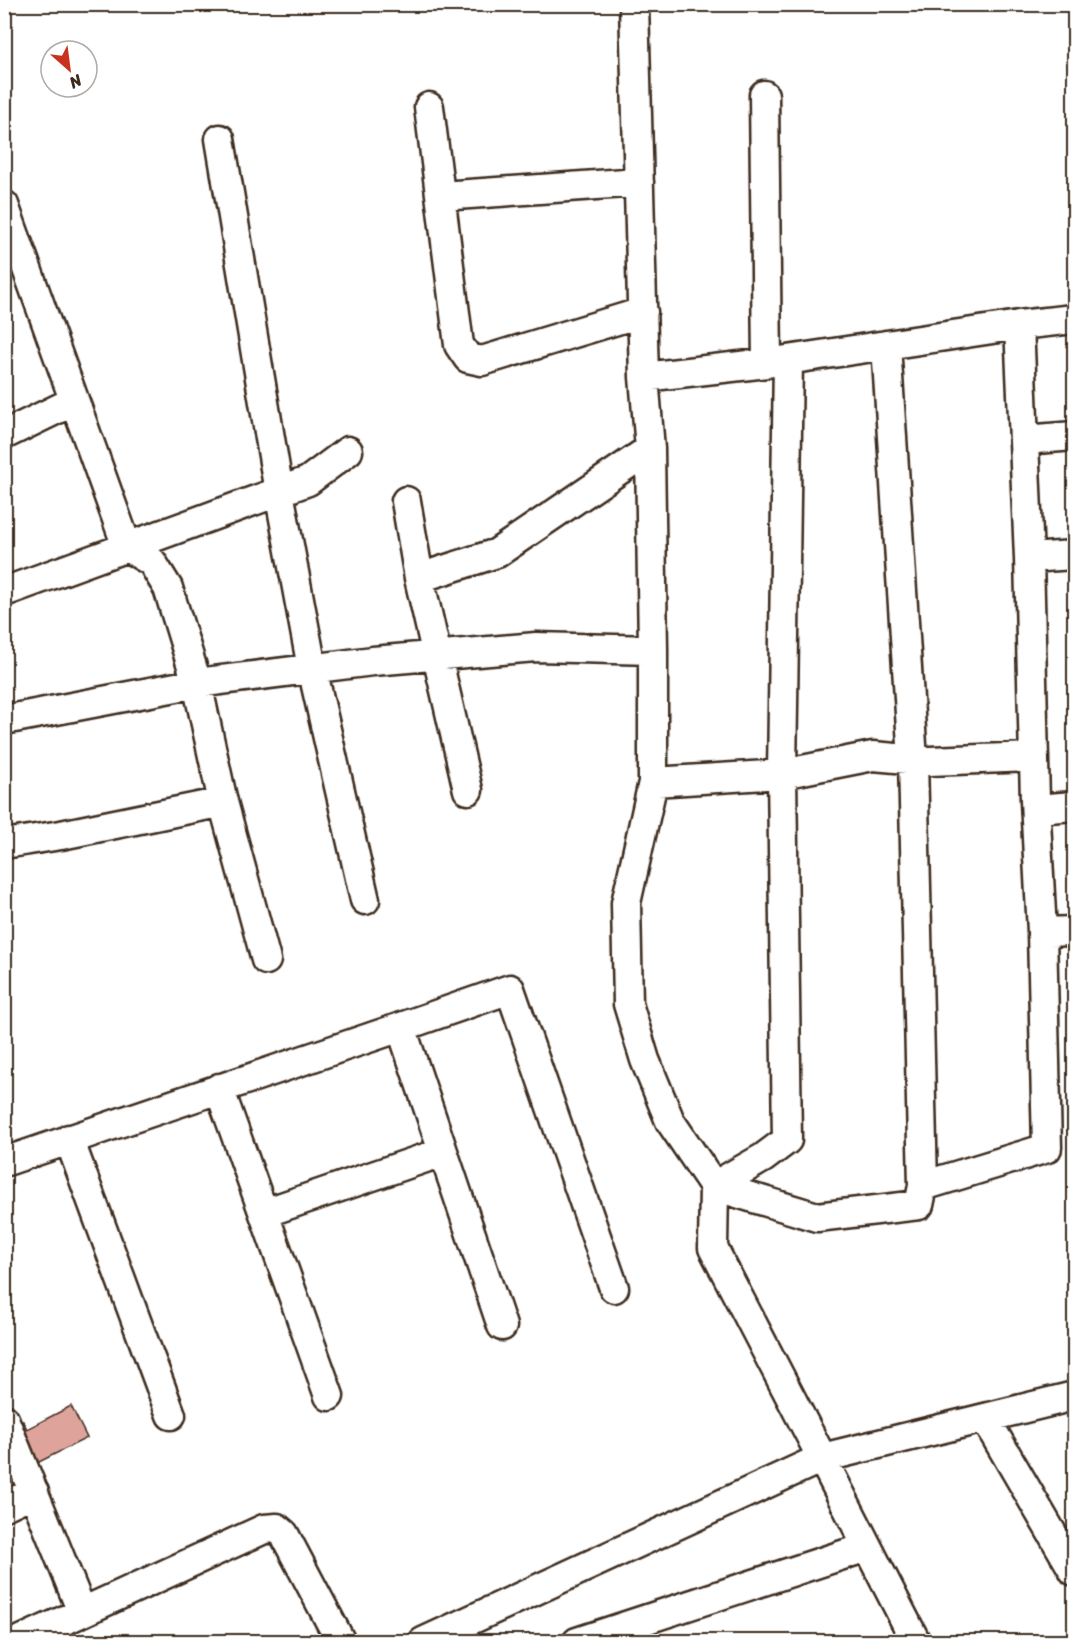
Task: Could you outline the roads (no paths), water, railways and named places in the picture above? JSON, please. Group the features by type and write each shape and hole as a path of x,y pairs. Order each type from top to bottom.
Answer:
{"street":[{"path":"633,4 644,377 650,449 653,782 626,903 628,1004 645,1060 670,1121 714,1186 713,1248 916,1641"},
{"path":"714,1186 763,1158 787,1140 778,361 764,95"},
{"path":"429,107 459,345 468,358 482,361 642,312"},
{"path":"220,139 279,492 312,668 365,900"},
{"path":"441,196 639,182"},
{"path":"6,216 127,548 152,562 168,588 197,683 223,802 266,960"},
{"path":"644,377 778,361 1018,325 1074,319"},
{"path":"923,1186 1047,1148 1029,558 1018,325"},
{"path":"714,1186 817,1216 919,1205 923,1186 913,760 886,345"},
{"path":"4,435 74,401"},
{"path":"1024,440 1074,436"},
{"path":"419,578 497,553 650,449"},
{"path":"4,592 308,481 348,451"},
{"path":"406,501 419,578 468,790"},
{"path":"1029,558 1074,555"},
{"path":"4,720 197,683 312,668 536,647 653,650"},
{"path":"653,782 783,774 873,756 930,761 1034,757"},
{"path":"4,844 61,835 223,802"},
{"path":"1036,809 1074,806"},
{"path":"1042,932 1074,931"},
{"path":"4,1161 510,989 614,1288"},
{"path":"401,1027 502,1326"},
{"path":"219,1088 329,1396"},
{"path":"69,1139 171,1414"},
{"path":"264,1213 443,1152"},
{"path":"423,1641 822,1458 1074,1396"},
{"path":"985,1418 1074,1571"},
{"path":"4,1419 82,1612"},
{"path":"4,1506 34,1492"},
{"path":"17,1641 264,1529 277,1528 284,1534 341,1641"},
{"path":"577,1641 867,1546"}]}
